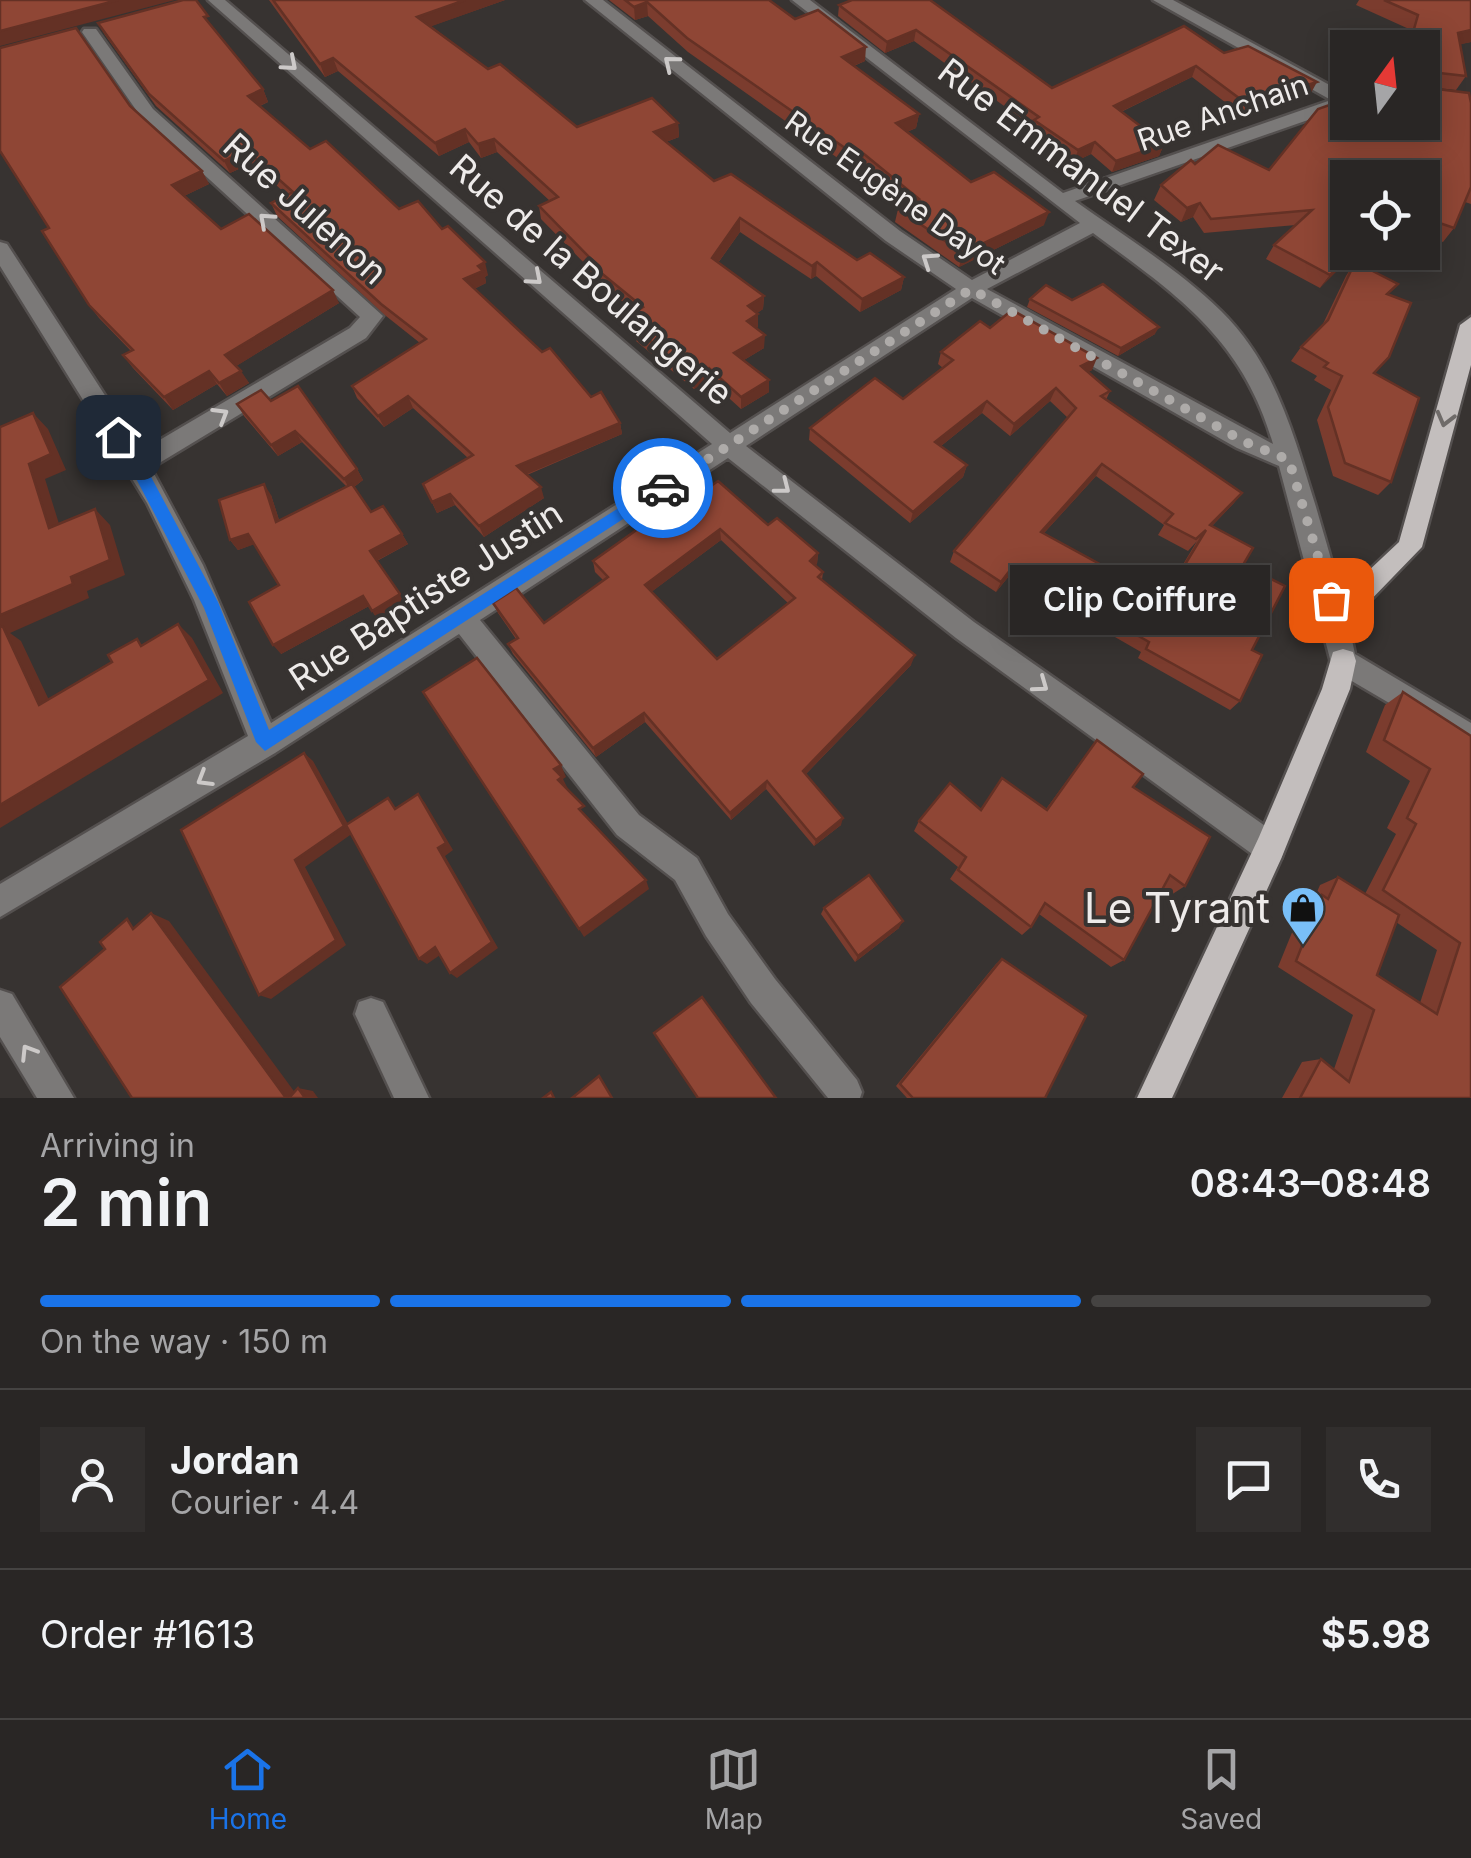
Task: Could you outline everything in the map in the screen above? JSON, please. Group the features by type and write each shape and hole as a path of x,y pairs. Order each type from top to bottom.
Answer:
{"main road":[{"path":"1331,600 1353,602 1410,547 1471,325"},
{"path":"1154,1098 1270,848 1336,689 1343,661"}],"street":[{"name":"Rue Eugène Dayot","path":"592,0 810,174 971,289 1245,442 1289,460"},
{"name":"Rue Emmanuel Texer","path":"800,0 1216,318 1246,356 1273,404 1331,600 1343,661"},
{"path":"1161,0 1330,92"},
{"name":"Rue de la Boulangerie","path":"204,1 730,445 965,630 1270,848"},
{"name":"Rue Julenon","path":"90,32 147,113 372,316 358,332 137,464"},
{"name":"Rue Anchain","path":"1060,201 1098,184 1330,107"},
{"name":"Rue Baptiste Justin","path":"0,901 265,742 971,289 1094,224"},
{"path":"0,248 44,326 137,464 212,607 265,742"},
{"path":"461,617 628,825 686,869 717,926 763,991 845,1092"},
{"path":"1343,661 1471,738"},
{"path":"0,1006 57,1098"},
{"path":"371,1014 412,1098"}],"building":[{"path":"0,0 118,0 0,31"},
{"path":"196,0 208,16 204,17 263,89 248,96 310,149 326,141 399,209 418,201 442,229 448,226 485,262 478,266 483,271 464,279 542,352 550,348 591,397 601,392 620,423 517,466 541,487 479,526 450,494 432,502 423,484 473,455 408,396 378,416 352,386 426,339 381,304 271,203 293,192 246,150 224,161 149,94 98,23"},
{"path":"273,0 465,0 417,17 488,69 500,64 577,127 652,98 678,123 654,132 714,181 731,174 857,260 870,253 904,277 862,299 817,262 812,266 740,218 712,258 764,296 748,306 758,314 747,321 765,335 734,353 769,380 741,397 709,368 693,377 635,328 641,324 630,315 643,307 589,263 593,261 539,206 558,197 494,139 478,144 465,129 435,143 333,58 320,64"},
{"path":"625,0 769,0 795,19 818,10 866,47 842,57 919,114 896,123 971,182 994,172 1049,212 963,253 898,209 919,199 864,154 858,157 687,38 647,2 634,7"},
{"path":"852,0 930,0 1052,88 1184,26 1224,53 1248,46 1317,82 1247,104 1196,66 1114,106 1164,144 1116,161 1095,142 1078,150 1034,120 1039,117 916,30 887,42 839,5"},
{"path":"1384,0 1471,0 1471,30 1458,33 1466,76 1440,73 1440,30 1414,30 1418,15"},
{"path":"76,28 130,106 202,171 172,185 221,229 249,214 333,290 225,355 241,371 219,383 209,371 164,397 123,355 133,350 89,305 42,231 49,228 0,151 0,48"},
{"path":"1440,89 1469,93 1471,187 1454,228 1440,223 1440,160 1330,160 1330,270 1335,270 1330,275 1274,245 1312,210 1211,219 1200,203 1187,208 1161,185 1191,160 1195,164 1218,145 1269,170 1318,109 1330,105 1330,140 1440,140"},
{"path":"1351,270 1371,270 1398,284 1387,294 1411,303 1389,357 1374,373 1419,398 1391,482 1345,463 1328,407 1342,376 1324,367 1328,363 1301,347 1328,320"},
{"path":"1103,284 1159,327 1121,348 1030,299 1046,285 1072,300"},
{"path":"1012,310 1097,358 1081,366 1110,391 1101,396 1242,493 1210,525 1253,548 1243,565 1285,586 1252,650 1262,655 1240,701 1146,649 1149,642 1014,565 1001,582 954,551 1076,408 1056,388 1014,424 987,401 935,442 967,465 913,512 810,428 875,378 903,399 953,360 941,352 980,321 990,328","holes":["1102,464 1173,514 1165,523 1196,539 1206,530 1164,599 1041,532"]},
{"path":"298,386 357,469 344,479 295,431 271,445 237,404 261,390 271,401"},
{"path":"33,413 51,454 29,464 49,528 95,509 110,560 71,577 73,584 0,615 0,427"},
{"path":"718,481 768,525 777,518 818,553 810,561 823,572 818,577 915,655 803,771 843,818 816,840 767,781 730,813 644,713 593,748 508,644 518,638 493,603 516,588 544,623 608,577 593,561 666,509 672,514","holes":["720,529 795,598 717,659 645,585"]},
{"path":"264,484 276,522 352,484 371,512 383,506 402,534 370,551 400,594 372,611 363,596 273,645 249,602 279,585 248,534 230,540 219,500"},
{"path":"178,624 209,680 0,805 0,626 39,705 112,662 108,655 137,639 141,646"},
{"path":"477,658 561,765 554,769 562,777 558,780 584,806 579,809 646,880 579,929 423,692"},
{"path":"1403,692 1471,736 1471,1098 1300,1098 1321,1059 1349,1082 1374,1010 1296,961 1322,895 1328,899 1338,877 1399,915 1377,975 1437,1014 1460,943 1383,890 1416,824 1407,818 1430,769 1384,740"},
{"path":"1097,740 1143,774 1133,787 1210,837 1185,886 1170,875 1124,960 1045,903 1031,927 958,870 966,857 919,821 950,783 981,810 1002,778 1047,810"},
{"path":"304,753 344,826 295,860 336,940 259,995 181,830"},
{"path":"418,794 446,843 438,848 492,942 450,973 435,947 419,959 346,825 388,798 395,809"},
{"path":"869,875 903,921 858,956 824,908"},
{"path":"151,913 286,1098 132,1098 60,987 105,949 100,942 127,919 133,929"},
{"path":"1002,959 1086,1016 1045,1098 913,1098 900,1084"},
{"path":"702,997 776,1098 698,1098 654,1033"},
{"path":"599,1076 612,1098 572,1098"},
{"path":"298,1088 305,1098 289,1098"}],"way so far":[{"path":"663,488 971,289 1245,442 1289,460 1331,600"}],"place":[{"name":"Clip Coiffure","path":"1331,600"},
{"name":"Le Tyrant","path":"1303,946"}],"route":[{"path":"118,437 137,464 212,607 265,742 663,488"}]}
